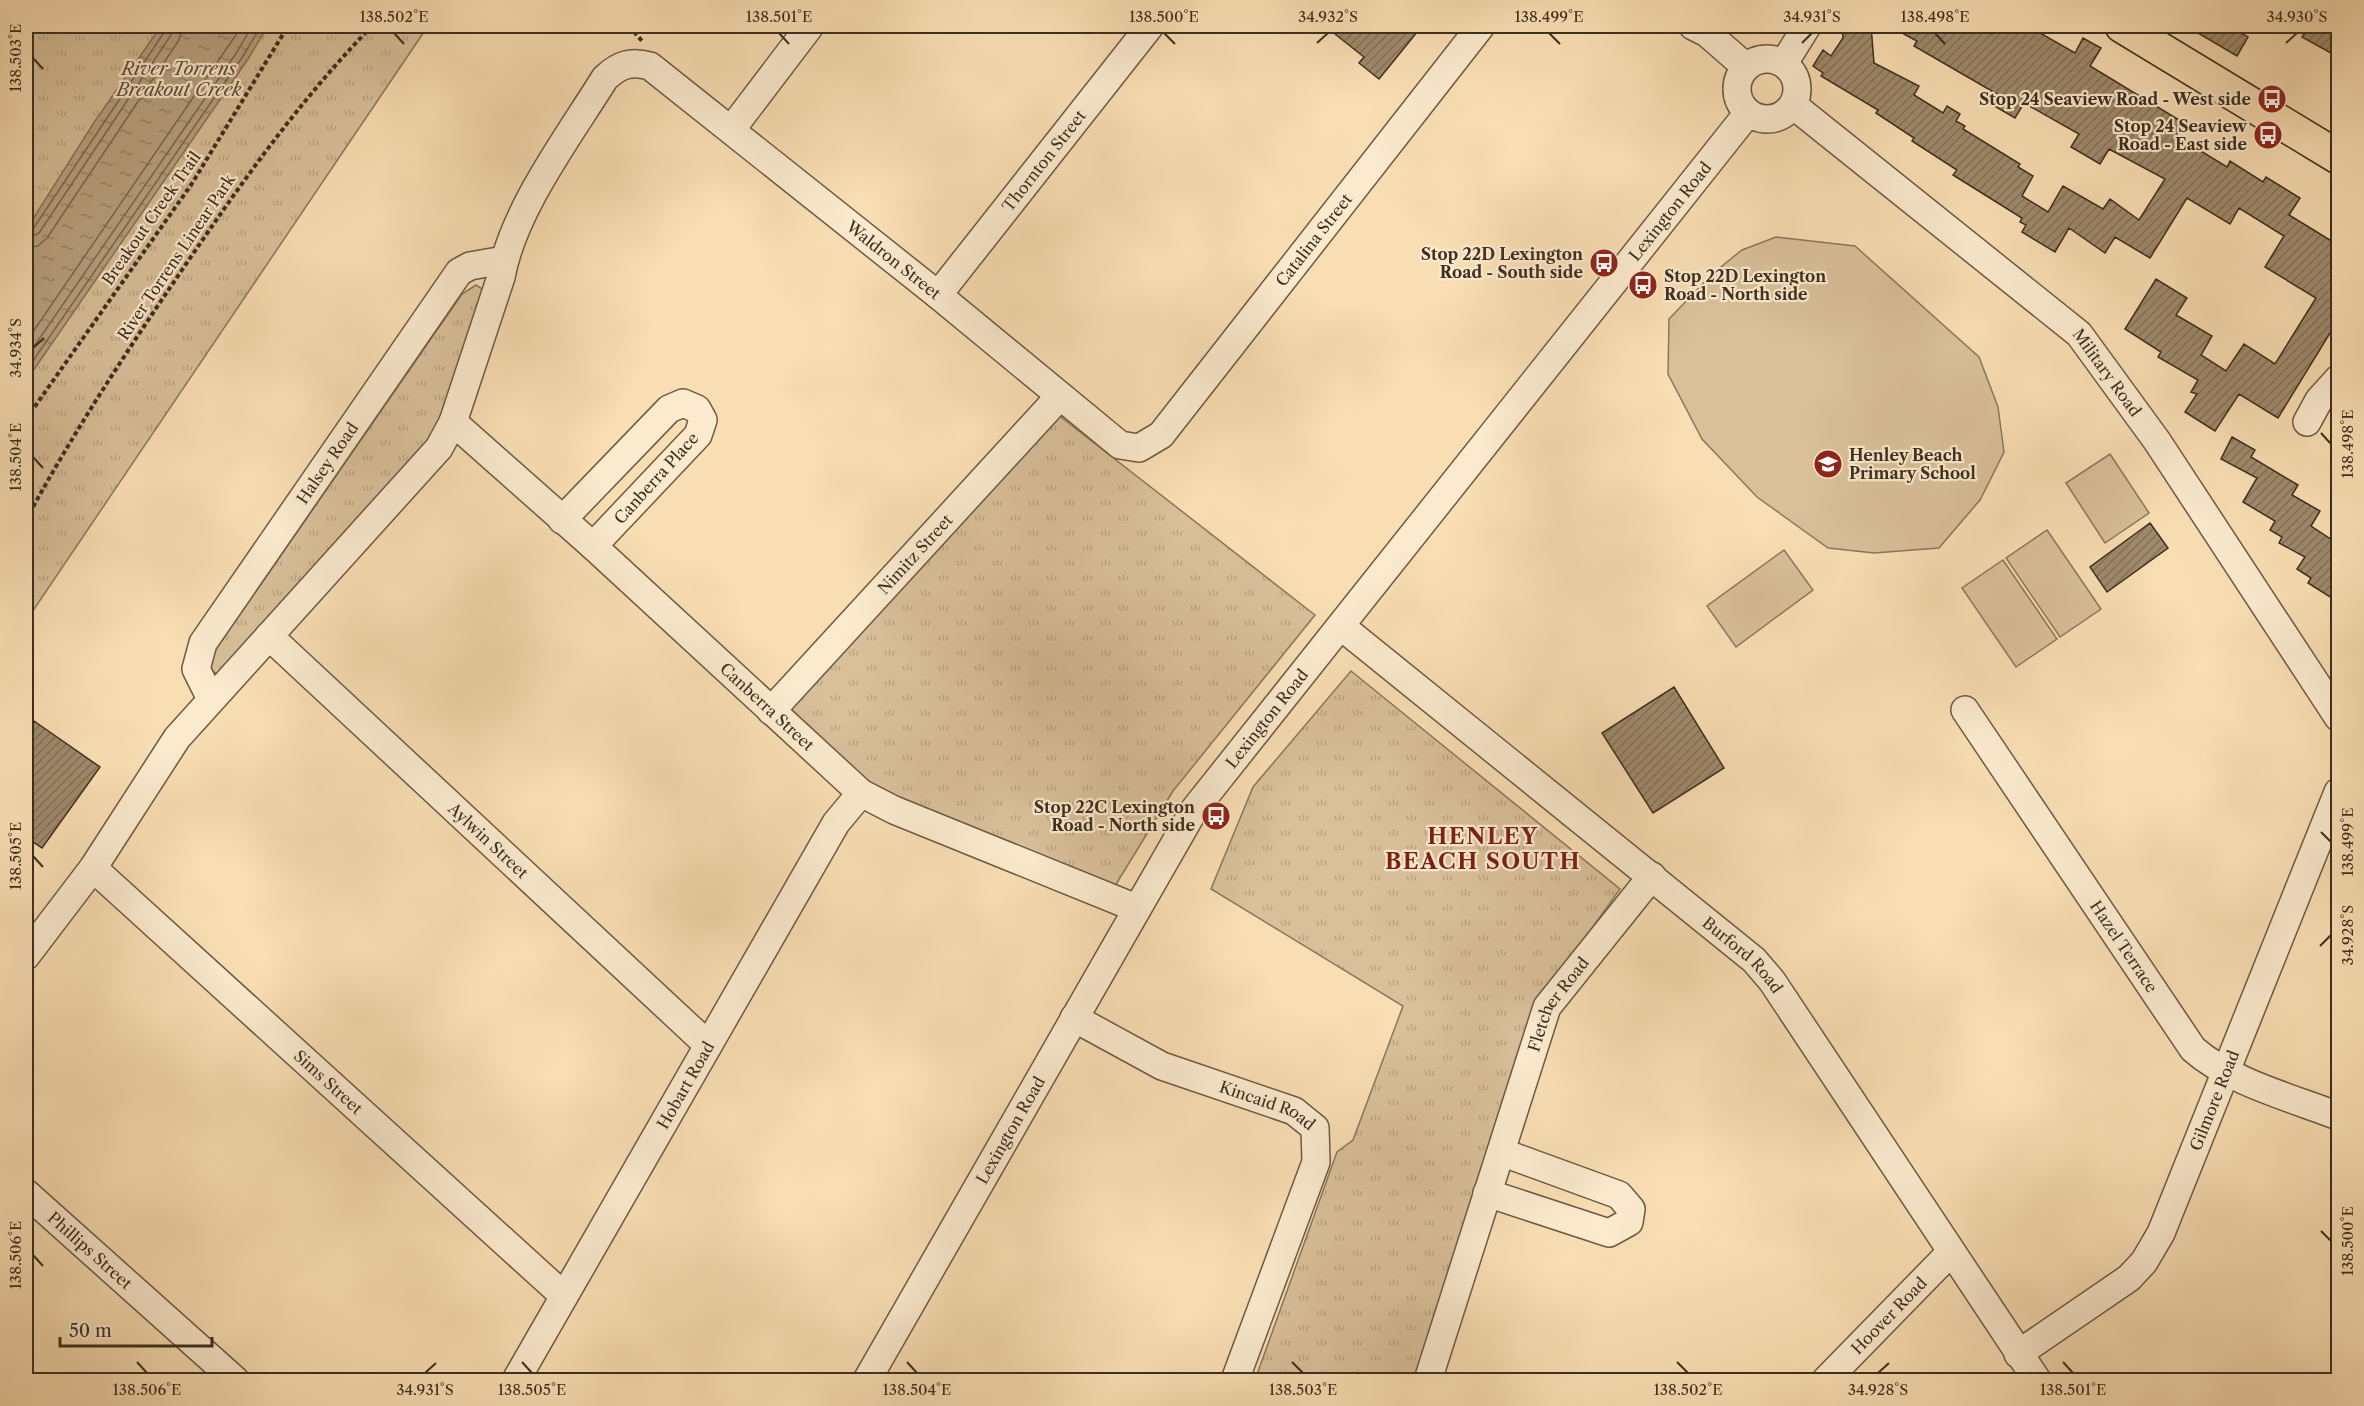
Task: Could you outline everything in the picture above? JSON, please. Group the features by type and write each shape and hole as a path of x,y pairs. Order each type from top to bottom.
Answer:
{"main road":[{"path":"2122,26 2338,157"}],"street":[{"path":"731,130 810,26"},
{"name":"Thornton Street","path":"938,295 1150,26"},
{"name":"Catalina Street","path":"1139,448 1161,435 1481,26"},
{"path":"1693,26 1707,33 1746,66"},
{"path":"1784,63 1807,26"},
{"path":"1764,58 1784,63 1794,74 1797,82 1797,93 1793,105 1784,113 1768,119 1748,113 1738,97 1737,86 1746,66 1764,58"},
{"name":"Waldron Street","path":"504,260 534,193 605,78 629,63 650,66 938,295 1120,446 1139,448"},
{"name":"Military Road","path":"1793,105 2079,334 2157,441 2338,717"},
{"name":"Lexington Road","path":"867,1380 1194,810 1748,113"},
{"path":"26,956 93,868 177,738 439,448 453,422 501,277 504,260"},
{"name":"Halsey Road","path":"211,699 196,669 203,644 459,272 470,266 504,260"},
{"path":"2307,422 2319,400 2338,379"},
{"name":"Nimitz Street","path":"771,711 1060,396"},
{"name":"Canberra Place","path":"562,520 669,409 682,403 697,409 703,420 698,435 593,546"},
{"name":"Canberra Street","path":"453,422 593,546 861,793 894,810 1136,908"},
{"name":"Burford Road","path":"1341,627 1754,960 1772,981 2037,1380"},
{"name":"Aylwin Street","path":"270,636 708,1045"},
{"name":"Hazel Terrace","path":"1965,710 2193,1049 2209,1063 2228,1072 2338,1116"},
{"name":"Gilmore Road","path":"2018,1354 2128,1278 2144,1262 2161,1233 2228,1072 2338,792"},
{"name":"Hobart Road","path":"516,1380 836,823 861,793"},
{"name":"Sims Street","path":"93,868 564,1296"},
{"name":"Fletcher Road","path":"1428,1380 1547,1007 1652,876"},
{"name":"Kincaid Road","path":"1074,1018 1162,1066 1294,1111 1315,1128 1316,1162 1235,1380"},
{"path":"1487,1193 1609,1233 1629,1222 1631,1209 1619,1195 1501,1152"},
{"name":"Phillips Street","path":"26,1193 235,1380"},
{"name":"Hoover Road","path":"1826,1380 1951,1252"}],"path":[{"path":"26,36 37,26"},
{"name":"Breakout Creek Trail","path":"26,419 191,186 288,26"},
{"name":"River Torrens Linear Park","path":"26,520 86,417 247,174 304,99 372,26"}],"green space":[{"path":"26,26 428,26 26,621"},
{"path":"1776,237 1855,246 1979,357 1998,407 2004,452 1980,500 1939,548 1874,553 1828,548 1757,497 1702,439 1668,374 1669,319 1712,274 1742,250"},
{"path":"476,285 484,290 442,425 223,677 215,673 211,667 214,652 462,294"},
{"path":"1057,414 1315,615 1173,791 1112,891 880,795 788,710"},
{"path":"2110,454 2149,513 2105,543 2066,483"},
{"path":"2047,530 2101,609 2060,637 2006,558"},
{"path":"1784,550 1813,590 1736,647 1707,606"},
{"path":"2003,560 2057,639 2016,667 1962,588"},
{"path":"1351,671 1620,889 1537,1005 1415,1380 1255,1380 1337,1152 1353,1140 1403,1006 1211,889 1253,787"}],"water":[{"name":"River Torrens Breakout Creek","path":"161,26 268,26 248,59 26,381 26,230 93,124"}],"building":[{"path":"1325,26 1422,26 1379,79 1359,63 1364,57"},
{"path":"1842,26 1871,26 1874,63 1919,86 1914,95 1943,113 1947,106 1960,114 1956,121 1965,126 1963,129 2020,164 2018,167 2033,176 2022,196 2048,212 2063,186 2103,209 2110,199 2139,220 2165,179 2109,149 2100,164 2071,147 2079,134 2024,103 2015,118 1991,104 1997,94 1914,46 1917,41 1889,26 1969,26 1981,33 1983,28 1992,34 1997,26 2028,26 2075,53 2083,38 2101,48 2090,66 2184,123 2176,136 2227,167 2230,161 2263,182 2266,177 2300,198 2289,215 2338,245 2338,320 2278,418 2239,394 2215,431 2185,412 2197,394 2191,392 2198,380 2158,357 2161,352 2125,329 2156,279 2187,298 2176,315 2212,336 2201,355 2226,371 2244,344 2275,364 2316,298 2265,267 2284,236 2239,208 2230,224 2187,198 2150,258 2115,237 2105,253 2069,228 2055,252 2022,232 2026,225 2020,222 2022,218 1953,175 1957,170 1912,141 1914,138 1876,113 1878,110 1821,76 1823,73 1813,66 1823,50 1831,56 1843,38"},
{"path":"2186,26 2229,26 2248,37 2237,56"},
{"path":"2309,26 2338,26 2338,57 2302,37"},
{"path":"2232,437 2255,450 2251,457 2298,485 2292,495 2320,511 2311,526 2338,544 2338,567 2331,578 2338,582 2338,602 2308,583 2311,578 2297,569 2305,557 2279,543 2282,537 2270,530 2275,521 2243,502 2257,478 2221,459"},
{"path":"2150,523 2168,548 2107,592 2090,567"},
{"path":"1674,687 1724,768 1653,813 1602,733"},
{"path":"34,721 100,767 42,848 26,837 26,733"}],"place":[{"name":"Stop 24 Seaview Road - West side","path":"2272,99"},
{"name":"Stop 24 Seaview Road - East side","path":"2268,135"},
{"name":"Stop 22D Lexington Road - South side","path":"1604,263"},
{"name":"Stop 22D Lexington Road - North side","path":"1643,285"},
{"name":"Henley Beach Primary School","path":"1828,464"},
{"name":"Stop 22C Lexington Road - North side","path":"1216,816"}],"district":[{"name":"HENLEY BEACH SOUTH","path":"1483,848"}]}
